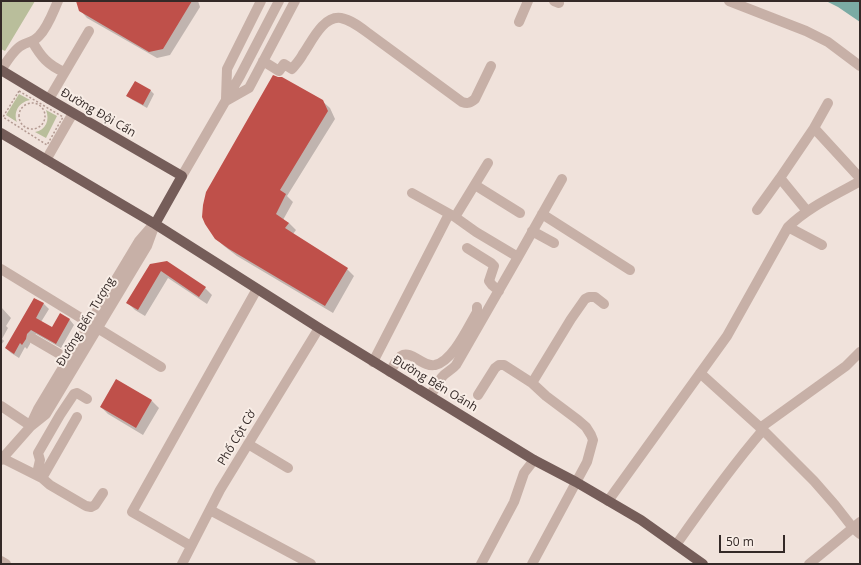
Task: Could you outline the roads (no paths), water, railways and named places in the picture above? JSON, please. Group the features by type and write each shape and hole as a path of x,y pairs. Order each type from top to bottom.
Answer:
{"main road":[{"name":"Đường Đội Cấn","path":"1,70 48,99 182,176"},
{"path":"1,133 154,224"},
{"name":"Đường Bến Tượng","path":"154,224 182,176"},
{"name":"Đường Bến Oánh","path":"154,224 373,362 534,460 576,482 640,520 703,564"}],"street":[{"path":"1,70 17,48 39,36 58,1"},
{"path":"261,1 227,69 226,100 249,88 295,1"},
{"name":"Đường Bến Tượng","path":"182,176 240,76 279,1"},
{"path":"519,22 528,1"},
{"path":"730,1 806,31 828,42 860,66"},
{"path":"263,61 279,72 284,64 292,69 325,23 333,19 341,18 354,23 368,32 467,104 475,99 491,66"},
{"path":"48,99 89,31"},
{"path":"32,41 45,61 64,72"},
{"path":"757,210 814,128 828,102"},
{"path":"46,160 73,113"},
{"path":"814,128 860,178"},
{"path":"373,362 452,216 488,163"},
{"path":"780,178 807,211"},
{"path":"430,396 444,374 452,370 456,365 562,179"},
{"path":"608,501 727,336 788,227 807,211 860,181"},
{"path":"474,185 520,213"},
{"path":"412,193 518,257"},
{"path":"542,214 630,270"},
{"name":"Đường Bến Tượng","path":"31,426 38,409 68,359 93,327 147,246 154,224"},
{"path":"788,227 822,245"},
{"path":"532,231 554,243"},
{"path":"467,248 494,266 489,281 499,291"},
{"path":"1,270 161,367"},
{"path":"191,546 132,512 258,289"},
{"path":"532,383 585,299 595,297 604,304"},
{"path":"390,372 401,357 406,354 429,366 435,366 449,357 455,350 477,312 477,307"},
{"name":"Đường Bến Tượng","path":"2,459 31,426 46,414 93,327"},
{"name":"Phố Cột Cờ","path":"182,564 220,490 319,328"},
{"path":"32,338 68,359"},
{"path":"676,545 706,502 761,429 846,366 860,352"},
{"path":"478,395 495,368 499,365 504,365 532,383 546,396 572,414 586,427 591,435 592,440 587,462 532,564"},
{"path":"700,373 761,429 814,481 858,528 809,564"},
{"path":"42,478 38,469 40,460 38,453 74,394 80,394 87,399"},
{"path":"1,406 31,426"},
{"path":"42,478 77,417"},
{"path":"248,444 288,468"},
{"path":"2,459 42,478 50,485 86,506 90,507 95,505 103,493"},
{"path":"481,564 514,502 524,473 534,460"},
{"path":"210,510 311,564"},
{"path":"1,561 6,564"}],"water":[{"path":"826,1 860,1 860,22 838,7"}]}
